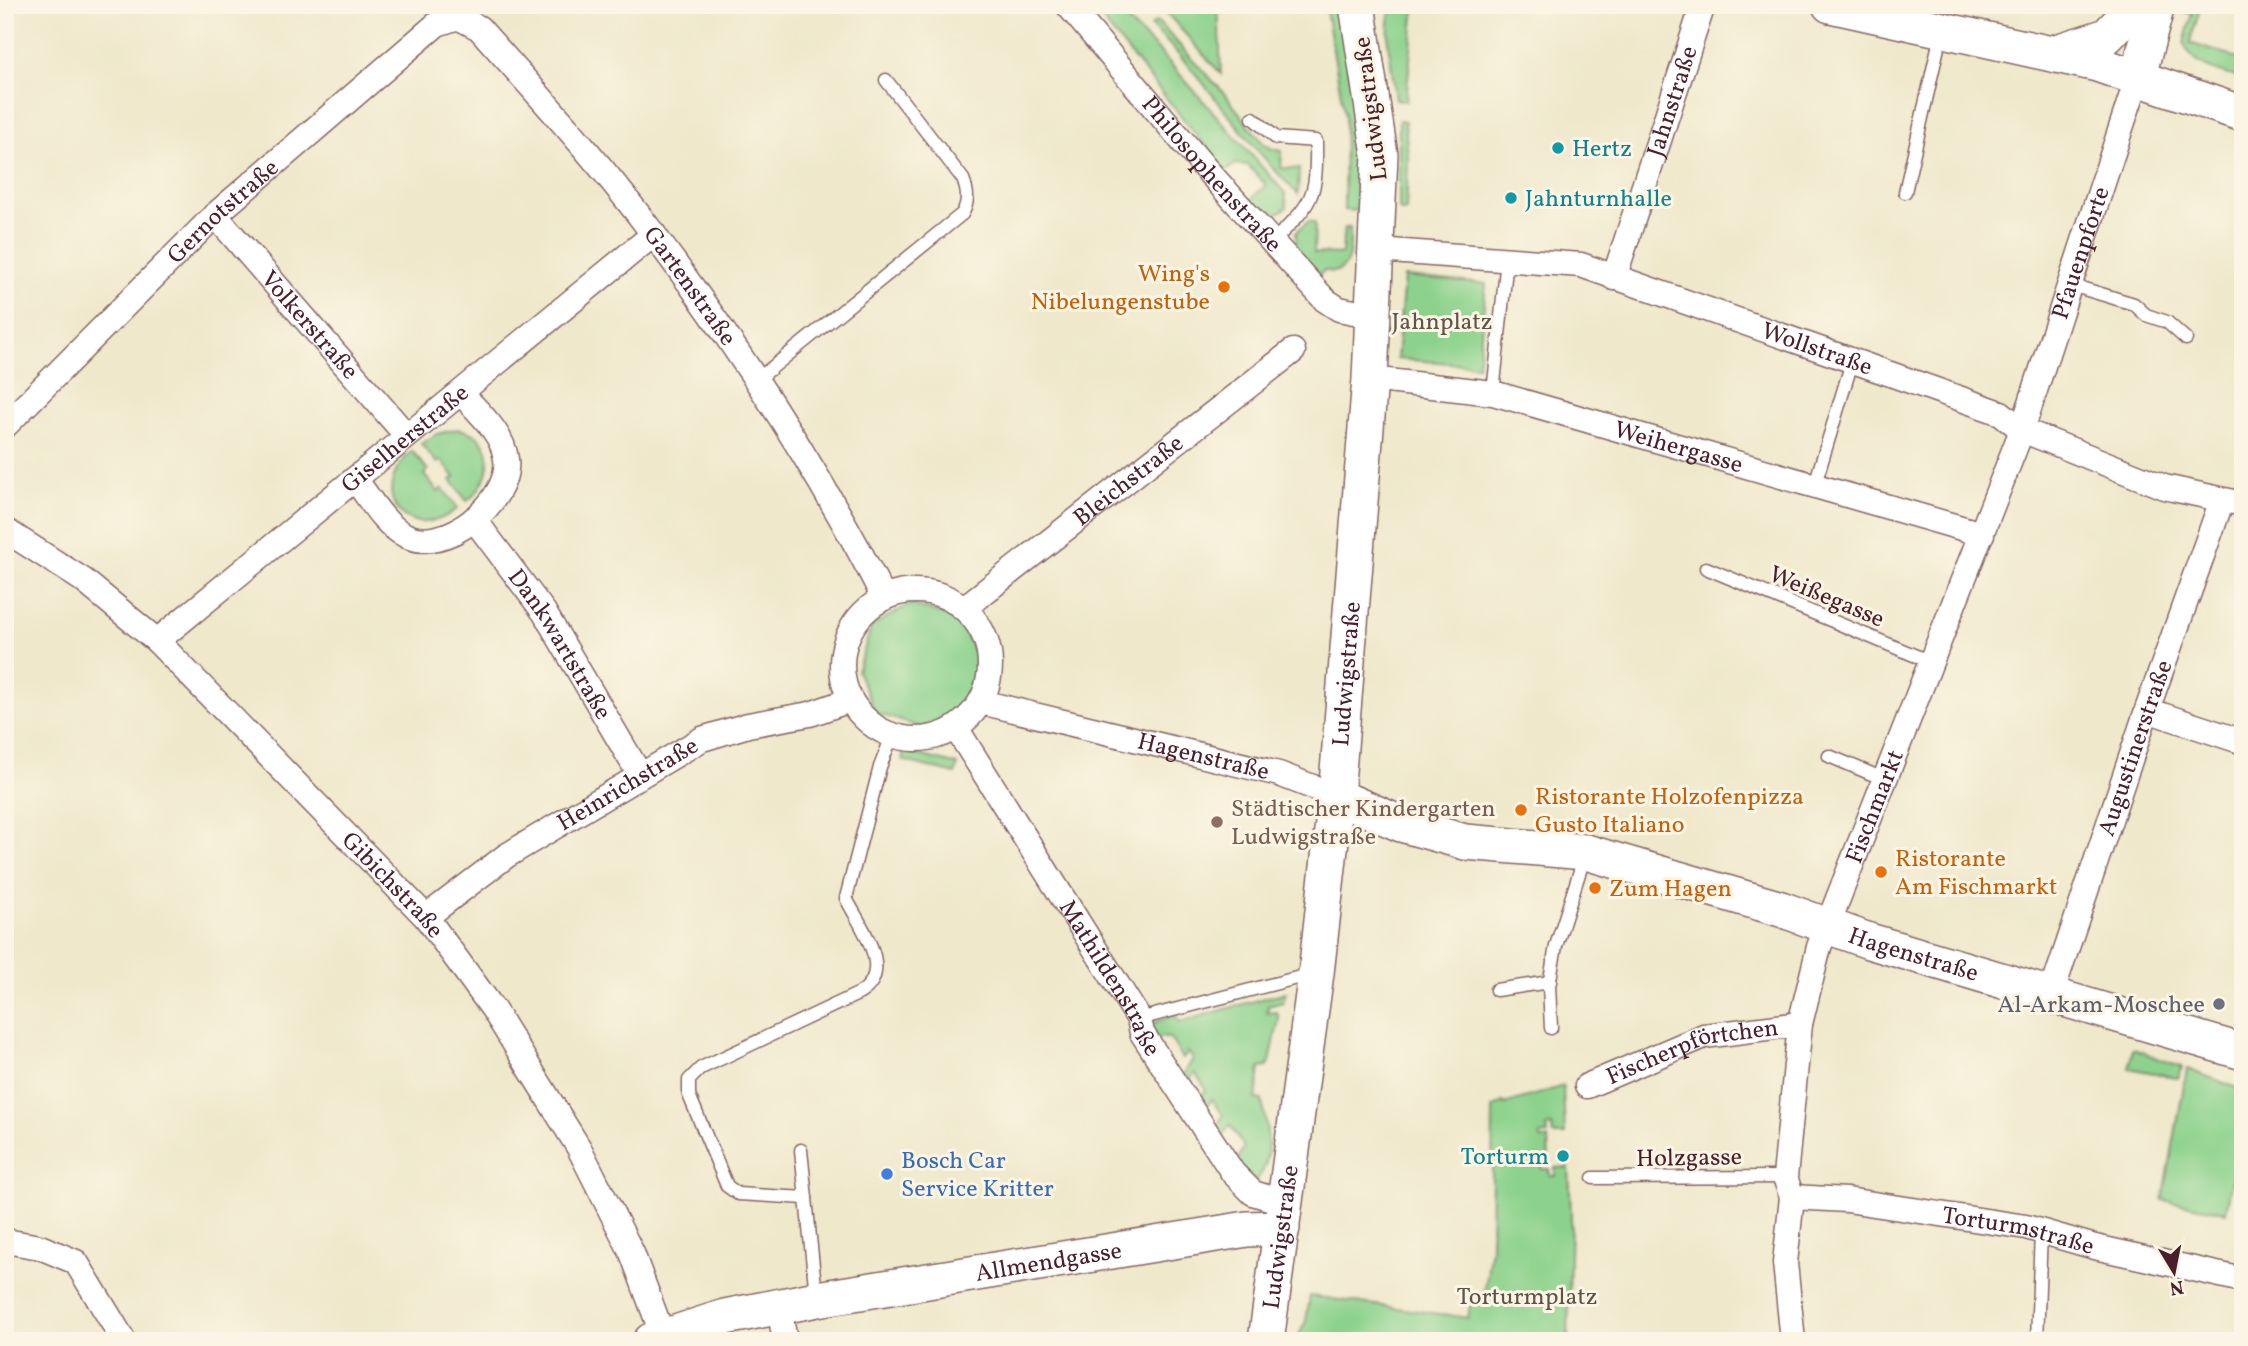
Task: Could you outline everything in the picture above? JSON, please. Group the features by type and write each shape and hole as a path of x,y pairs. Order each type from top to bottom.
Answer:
{"main road":[{"path":"1830,5 2053,52 2138,76 2243,114"},
{"path":"2053,52 2107,36 2136,5"},
{"path":"2138,76 2157,5"},
{"name":"Ludwigstraße","path":"1266,1341 1316,973 1336,796 1370,379 1380,155 1359,8"},
{"name":"Hagenstraße","path":"1336,796 1401,824 1465,842 1586,852 1829,925 1869,941 2243,1052"},
{"name":"Allmendgasse","path":"657,1338 725,1317 817,1299 1247,1229 1283,1215"}],"street":[{"name":"Philosophenstraße","path":"1068,5 1205,168 1325,300 1339,309 1374,316"},
{"name":"Jahnstraße","path":"1614,278 1703,5"},
{"name":"Gernotstraße","path":"5,426 215,215 437,24 457,11"},
{"name":"Gartenstraße","path":"457,11 479,28 584,148 654,234 758,379 852,537 884,598"},
{"name":"Pfauenpforte","path":"2022,430 2138,76"},
{"name":"Volkerstraße","path":"215,215 406,435"},
{"name":"Giselherstraße","path":"156,641 654,234"},
{"name":"Wollstraße","path":"1377,250 1581,265 2001,412 2022,430 2164,487 2232,502"},
{"name":"Bleichstraße","path":"964,608 1293,351"},
{"name":"Weihergasse","path":"1370,379 1493,393 1982,534"},
{"path":"355,479 388,522 408,537 418,540 443,536 474,519 502,485 507,461 497,435 461,393"},
{"name":"Fischmarkt","path":"1793,1341 1785,1263 1789,1187 1800,1024 1819,947 1933,663 2022,430"},
{"name":"Augustinerstraße","path":"2051,995 2147,710 2232,502"},
{"name":"Dankwartstraße","path":"474,519 544,612 640,775"},
{"name":"Gibichstraße","path":"5,530 83,580 156,641 426,917 493,1009 579,1148 632,1253 657,1338"},
{"path":"904,592 925,592 946,597 964,608 984,636 990,669 981,702 956,728 936,737 914,740 892,736 861,715 850,699 842,677 843,653 850,631 864,612 884,598 904,592"},
{"name":"Heinrichstraße","path":"426,917 506,856 640,775 715,734 748,724 810,714 850,699"},
{"name":"Hagenstraße","path":"981,702 1279,774 1336,796"},
{"path":"2147,710 2243,742"},
{"name":"Mathildenstraße","path":"956,728 1139,1019 1142,1033 1233,1173 1253,1193 1283,1215"},
{"name":"Fischerpförtchen","path":"1587,1086 1704,1035 1800,1024"},
{"name":"Torturmstraße","path":"1789,1187 1848,1195 2041,1231 2095,1247 2243,1280"},
{"path":"5,1241 40,1247 76,1262 124,1341"},
{"path":"779,1307 785,1341"}],"lane":[{"path":"1905,192 1942,30"},
{"path":"758,379 962,214 966,205 967,188 962,179 886,80"},
{"path":"1253,118 1276,138 1316,141 1316,170 1311,201 1305,211 1272,242"},
{"path":"1493,393 1507,259"},
{"path":"2071,285 2134,304 2146,315 2167,323 2186,339"},
{"path":"1815,484 1852,362"},
{"name":"Weißegasse","path":"1706,568 1933,663"},
{"path":"806,1198 738,1194 727,1186 689,1095 689,1080 701,1068 860,993 870,987 876,978 875,957 846,898 880,767 892,736"},
{"path":"1829,756 1886,780"},
{"path":"1551,1028 1550,982 1556,946 1586,852"},
{"path":"1139,1019 1316,973"},
{"path":"1496,990 1550,982"},
{"path":"801,1150 817,1299"},
{"name":"Holzgasse","path":"1593,1178 1789,1187"},
{"path":"2037,1341 2041,1231"}],"green space":[{"path":"1090,5 1111,5 1159,51 1285,193 1287,207 1272,217 1259,211 1250,200 1266,185 1248,165 1235,164 1226,171"},
{"path":"1171,5 1218,5 1221,74 1163,9"},
{"path":"1325,5 1338,5 1362,149 1360,211 1344,210 1345,117"},
{"path":"1390,5 1415,5 1406,101 1396,99 1388,41"},
{"path":"2184,5 2201,5 2190,43 2243,60 2243,79 2208,68 2193,58 2184,43 2192,14 2182,11"},
{"path":"1157,21 1223,92 1262,142 1272,149 1282,151 1281,168 1299,169 1298,194 1260,153 1189,66 1151,26"},
{"path":"1399,120 1405,121 1408,159 1406,210 1402,211 1399,210"},
{"path":"1309,221 1315,223 1314,253 1342,254 1344,228 1350,228 1348,259 1340,270 1324,270 1320,275 1296,249 1296,232"},
{"name":"Jahnplatz","path":"1404,277 1486,284 1478,365 1397,359"},
{"path":"458,429 472,433 481,440 488,459 483,482 467,501 451,480 455,477 441,460 437,463 421,444 437,434"},
{"path":"412,451 428,470 424,475 438,492 442,488 458,508 440,519 424,522 409,519 399,511 392,499 392,484 398,468"},
{"path":"910,604 959,620 979,662 965,705 923,728 876,713 857,671 872,626"},
{"path":"904,751 958,765 955,774 902,760"},
{"path":"1286,992 1283,1002 1268,1006 1267,1013 1277,1012 1279,1019 1270,1062 1267,1067 1260,1068 1256,1099 1262,1100 1268,1142 1266,1164 1255,1181 1236,1163 1244,1147 1230,1125 1220,1139 1215,1131 1223,1115 1212,1099 1203,1113 1197,1104 1206,1089 1195,1073 1185,1086 1181,1079 1193,1059 1188,1052 1183,1059 1170,1038 1154,1037 1150,1024 1175,1015 1180,1022"},
{"path":"2133,1049 2182,1067 2179,1078 2129,1068"},
{"path":"2187,1069 2243,1090 2243,1120 2226,1212 2163,1200"},
{"name":"Torturmplatz","path":"1563,1086 1565,1135 1553,1135 1552,1126 1547,1127 1548,1134 1540,1135 1541,1139 1548,1139 1549,1163 1542,1164 1542,1169 1549,1169 1550,1176 1555,1176 1555,1168 1569,1167 1571,1216 1568,1341 1296,1341 1306,1321 1310,1296 1468,1318 1471,1300 1485,1291 1491,1246 1493,1108 1503,1102 1505,1104"}],"place":[{"name":"Hertz","path":"1558,148"},
{"name":"Jahnturnhalle","path":"1511,198"},
{"name":"Wing's Nibelungenstube","path":"1224,287"},
{"name":"Ristorante Holzofenpizza Gusto Italiano","path":"1521,810"},
{"name":"Städtischer Kindergarten Ludwigstraße","path":"1217,822"},
{"name":"Ristorante Am Fischmarkt","path":"1881,872"},
{"name":"Zum Hagen","path":"1595,888"},
{"name":"Al-Arkam-Moschee","path":"2219,1004"},
{"name":"Torturm","path":"1563,1156"},
{"name":"Bosch Car Service Kritter","path":"887,1174"}]}
